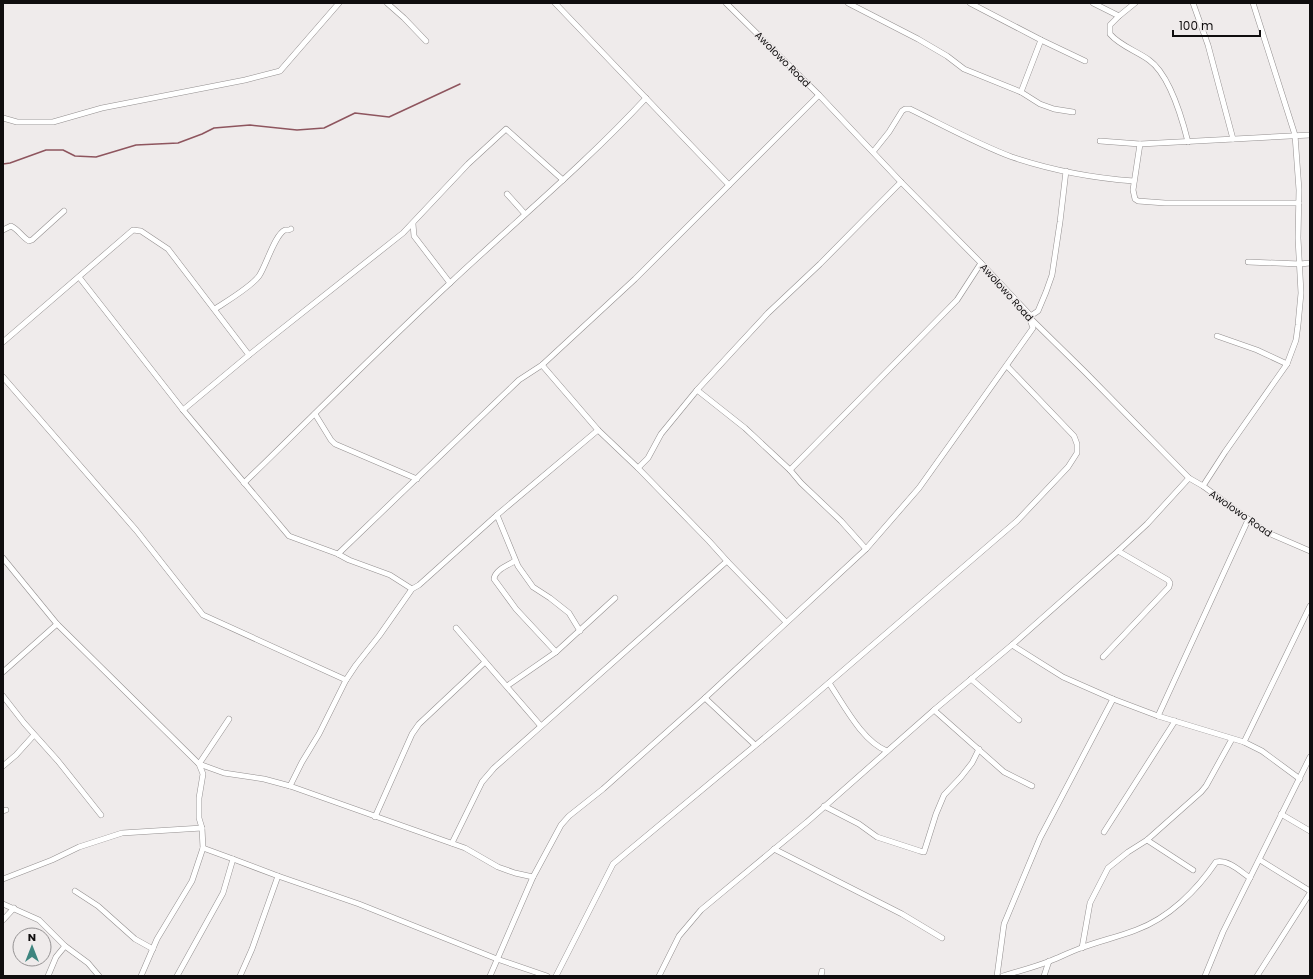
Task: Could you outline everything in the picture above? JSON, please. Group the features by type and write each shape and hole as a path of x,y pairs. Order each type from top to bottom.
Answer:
{"street":[{"path":"3,118 17,122 53,122 102,108 202,89 280,71 339,3"},
{"path":"387,3 426,41"},
{"path":"555,3 729,186"},
{"name":"Awolowo Road","path":"726,3 819,95 901,182 981,263 1030,315 1029,317 1188,478 1203,486 1248,520 1271,535 1310,551"},
{"path":"848,3 918,39 964,69 1021,92 1040,104 1054,109 1073,112"},
{"path":"970,3 1085,60"},
{"path":"1093,3 1119,16"},
{"path":"1135,3 1110,25 1110,34 1149,60 1159,69 1168,84 1183,120 1188,142"},
{"path":"1193,3 1208,45 1233,139"},
{"path":"1203,486 1287,364 1296,340 1298,325 1301,292 1298,238 1299,183 1295,135 1254,3"},
{"path":"1021,92 1042,40"},
{"path":"338,554 519,380 542,365 635,279 819,95"},
{"path":"244,483 450,283 563,180 646,98"},
{"path":"873,152 889,132 902,111 905,109 910,109 975,141 1011,156 1066,171 1107,179 1134,181"},
{"path":"183,410 249,355 403,234 468,164 506,129 563,180"},
{"path":"1100,142 1140,144 1310,135"},
{"path":"1140,144 1134,181 1133,195 1135,200 1180,204 1299,203"},
{"path":"490,976 533,876 561,825 569,816 603,789 705,698 866,549 919,488 1007,366 1033,328 1029,317 1038,311 1052,275 1066,171"},
{"path":"638,468 648,458 662,434 697,390 768,312 820,264 901,182"},
{"path":"507,194 525,214"},
{"path":"3,230 11,226 14,227 26,240 29,241 64,212"},
{"path":"413,224 414,236 450,283"},
{"path":"215,309 259,276 274,244 281,233 285,230 291,229"},
{"path":"3,342 133,230 141,230 168,249 249,355"},
{"path":"403,234 414,236"},
{"path":"1248,262 1310,263"},
{"path":"790,470 957,300 981,263"},
{"path":"79,277 183,410 289,536 338,554 349,560 390,574 412,588"},
{"path":"1218,336 1257,350 1287,364"},
{"path":"542,365 598,430 638,468 786,622"},
{"path":"556,976 613,864 755,746 1017,521 1068,467 1077,453 1077,444 1074,436 1007,366"},
{"path":"3,377 136,530 203,615 346,680"},
{"path":"697,390 745,428 790,470 801,483 841,521 866,549"},
{"path":"315,414 335,444 417,479"},
{"path":"290,786 302,762 319,734 346,680 412,588 419,585 497,515 598,430"},
{"path":"659,976 679,936 701,910 1012,645 1118,551 1147,524 1188,478"},
{"path":"497,515 515,561 533,588 550,598 569,613 580,631"},
{"path":"1158,716 1248,520"},
{"path":"1103,656 1169,587 1170,583 1168,580 1118,551"},
{"path":"3,558 57,624 199,764 203,774 198,798 203,848 192,881 166,923 141,976"},
{"path":"515,561 497,571 494,579 516,609 556,652"},
{"path":"452,843 482,782 494,768 540,725 727,561"},
{"path":"507,686 556,652 615,598"},
{"path":"1244,742 1310,606"},
{"path":"3,672 57,624"},
{"path":"456,628 540,725"},
{"path":"1012,645 1063,677 1113,699 1158,716 1244,742 1262,751 1300,779"},
{"path":"375,817 412,734 419,724 485,662"},
{"path":"971,679 1019,720"},
{"path":"829,683 861,730 880,748 887,751"},
{"path":"3,696 101,815"},
{"path":"705,698 755,746"},
{"path":"997,976 1004,924 1040,838 1113,699"},
{"path":"934,710 1004,772 1032,786"},
{"path":"199,764 230,719"},
{"path":"1104,832 1175,721"},
{"path":"3,766 16,755 34,735"},
{"path":"1082,948 1090,903 1108,868 1128,852 1147,840 1201,792 1206,786 1232,739"},
{"path":"875,762 880,748"},
{"path":"824,806 859,824 877,837 924,852 936,814 944,795 972,763 979,749"},
{"path":"1205,976 1223,932 1310,759"},
{"path":"199,764 224,772 264,779 290,786 465,848 498,867 533,876"},
{"path":"1282,814 1310,832"},
{"path":"3,879 52,860 79,847 122,833 202,828"},
{"path":"1147,840 1194,870"},
{"path":"203,848 359,904 538,975 547,976"},
{"path":"774,849 902,914 942,938"},
{"path":"177,976 223,893 233,859"},
{"path":"1257,976 1310,892 1260,860"},
{"path":"1003,976 1138,930 1156,920 1187,897 1216,862 1220,861 1227,863 1250,878"},
{"path":"240,976 252,949 278,876"},
{"path":"75,891 98,906 135,939 153,949"},
{"path":"3,904 39,920 65,946 88,963 99,976"},
{"path":"3,920 14,908"},
{"path":"48,976 56,957 65,946"},
{"path":"1044,976 1049,961"}],"waterway":[{"path":"3,164 10,163 46,150 63,150 75,156 96,157 136,145 178,143 214,128 250,125 297,130 324,128 355,113 389,117 460,84"}]}
